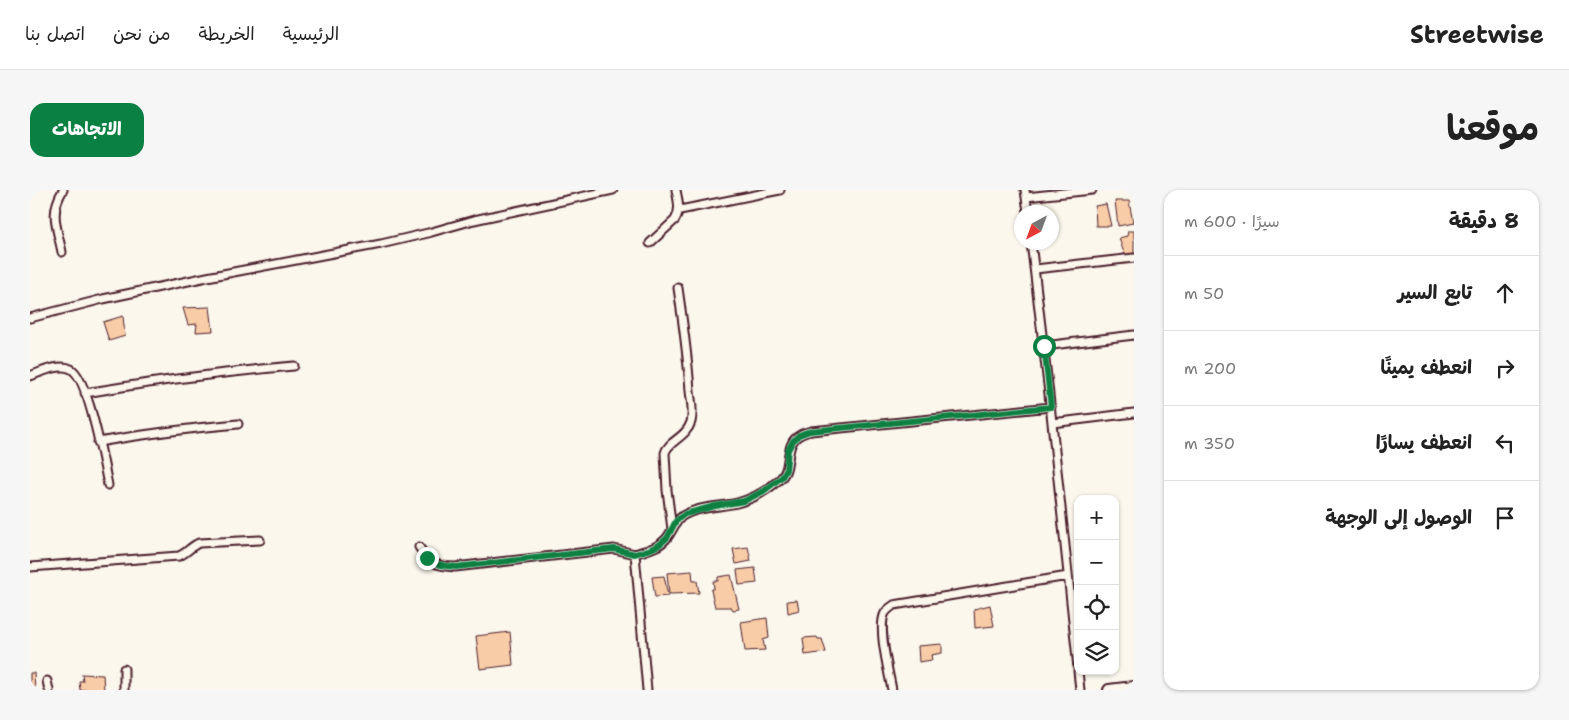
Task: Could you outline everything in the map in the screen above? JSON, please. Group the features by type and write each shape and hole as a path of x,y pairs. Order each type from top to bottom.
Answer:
{"street":[{"path":"62,252 54,211 63,190"},
{"path":"30,318 207,277 381,244 474,220 614,190"},
{"path":"650,243 675,220 680,210 676,190"},
{"path":"680,210 780,190"},
{"path":"1025,194 1092,190"},
{"path":"1032,250 1051,407 1074,632"},
{"path":"1034,269 1134,258"},
{"path":"672,529 665,453 669,446 683,436 692,417 678,288"},
{"path":"1044,346 1134,335"},
{"path":"85,393 229,372 294,366"},
{"path":"30,376 56,368 70,368 78,376 85,393 108,485"},
{"path":"419,547 434,564 456,567 614,549 635,554 659,545 667,538 676,521 685,514 744,501 764,491 782,477 786,470 788,450 793,441 799,435 810,431 1051,407"},
{"path":"1052,423 1134,413"},
{"path":"98,442 142,434 238,424"},
{"path":"30,567 179,556 184,554 193,545 260,540"},
{"path":"635,554 647,690"},
{"path":"892,690 882,635 885,612 894,605 1068,576"},
{"path":"124,669 124,690"},
{"path":"1078,675 1080,690"},
{"path":"47,681 49,690"},
{"path":"1109,690 1134,688"}],"building":[{"path":"1115,201 1129,201 1133,223 1118,226"},
{"path":"1106,204 1111,226 1096,226 1095,206"},
{"path":"1128,231 1134,231 1134,254 1125,256 1119,238 1127,236"},
{"path":"210,307 213,331 196,332 197,324 188,325 183,308"},
{"path":"123,316 125,336 109,341 103,322"},
{"path":"748,547 751,561 736,564 733,549"},
{"path":"755,568 757,583 739,585 737,570"},
{"path":"692,571 693,581 697,581 699,593 669,594 667,573"},
{"path":"731,575 739,609 715,607 711,590 714,588 713,581 718,581 718,577"},
{"path":"664,576 668,596 655,597 652,577"},
{"path":"797,600 799,610 788,613 787,601"},
{"path":"990,605 994,626 975,628 974,609"},
{"path":"767,618 769,638 763,640 765,650 745,651 741,622"},
{"path":"510,632 513,665 480,669 476,636"},
{"path":"817,637 822,639 826,652 805,655 803,638"},
{"path":"942,644 942,653 931,655 932,660 919,662 918,646"},
{"path":"30,673 34,673 35,690 30,690"},
{"path":"82,674 103,675 104,690 80,690 79,681 83,681"}],"route":[{"path":"427,558 434,564 456,567 614,549 625,550 635,554 651,549 667,538 676,521 685,514 744,501 764,491 782,477 786,470 788,450 793,441 799,435 810,431 1051,407 1044,346"}]}
